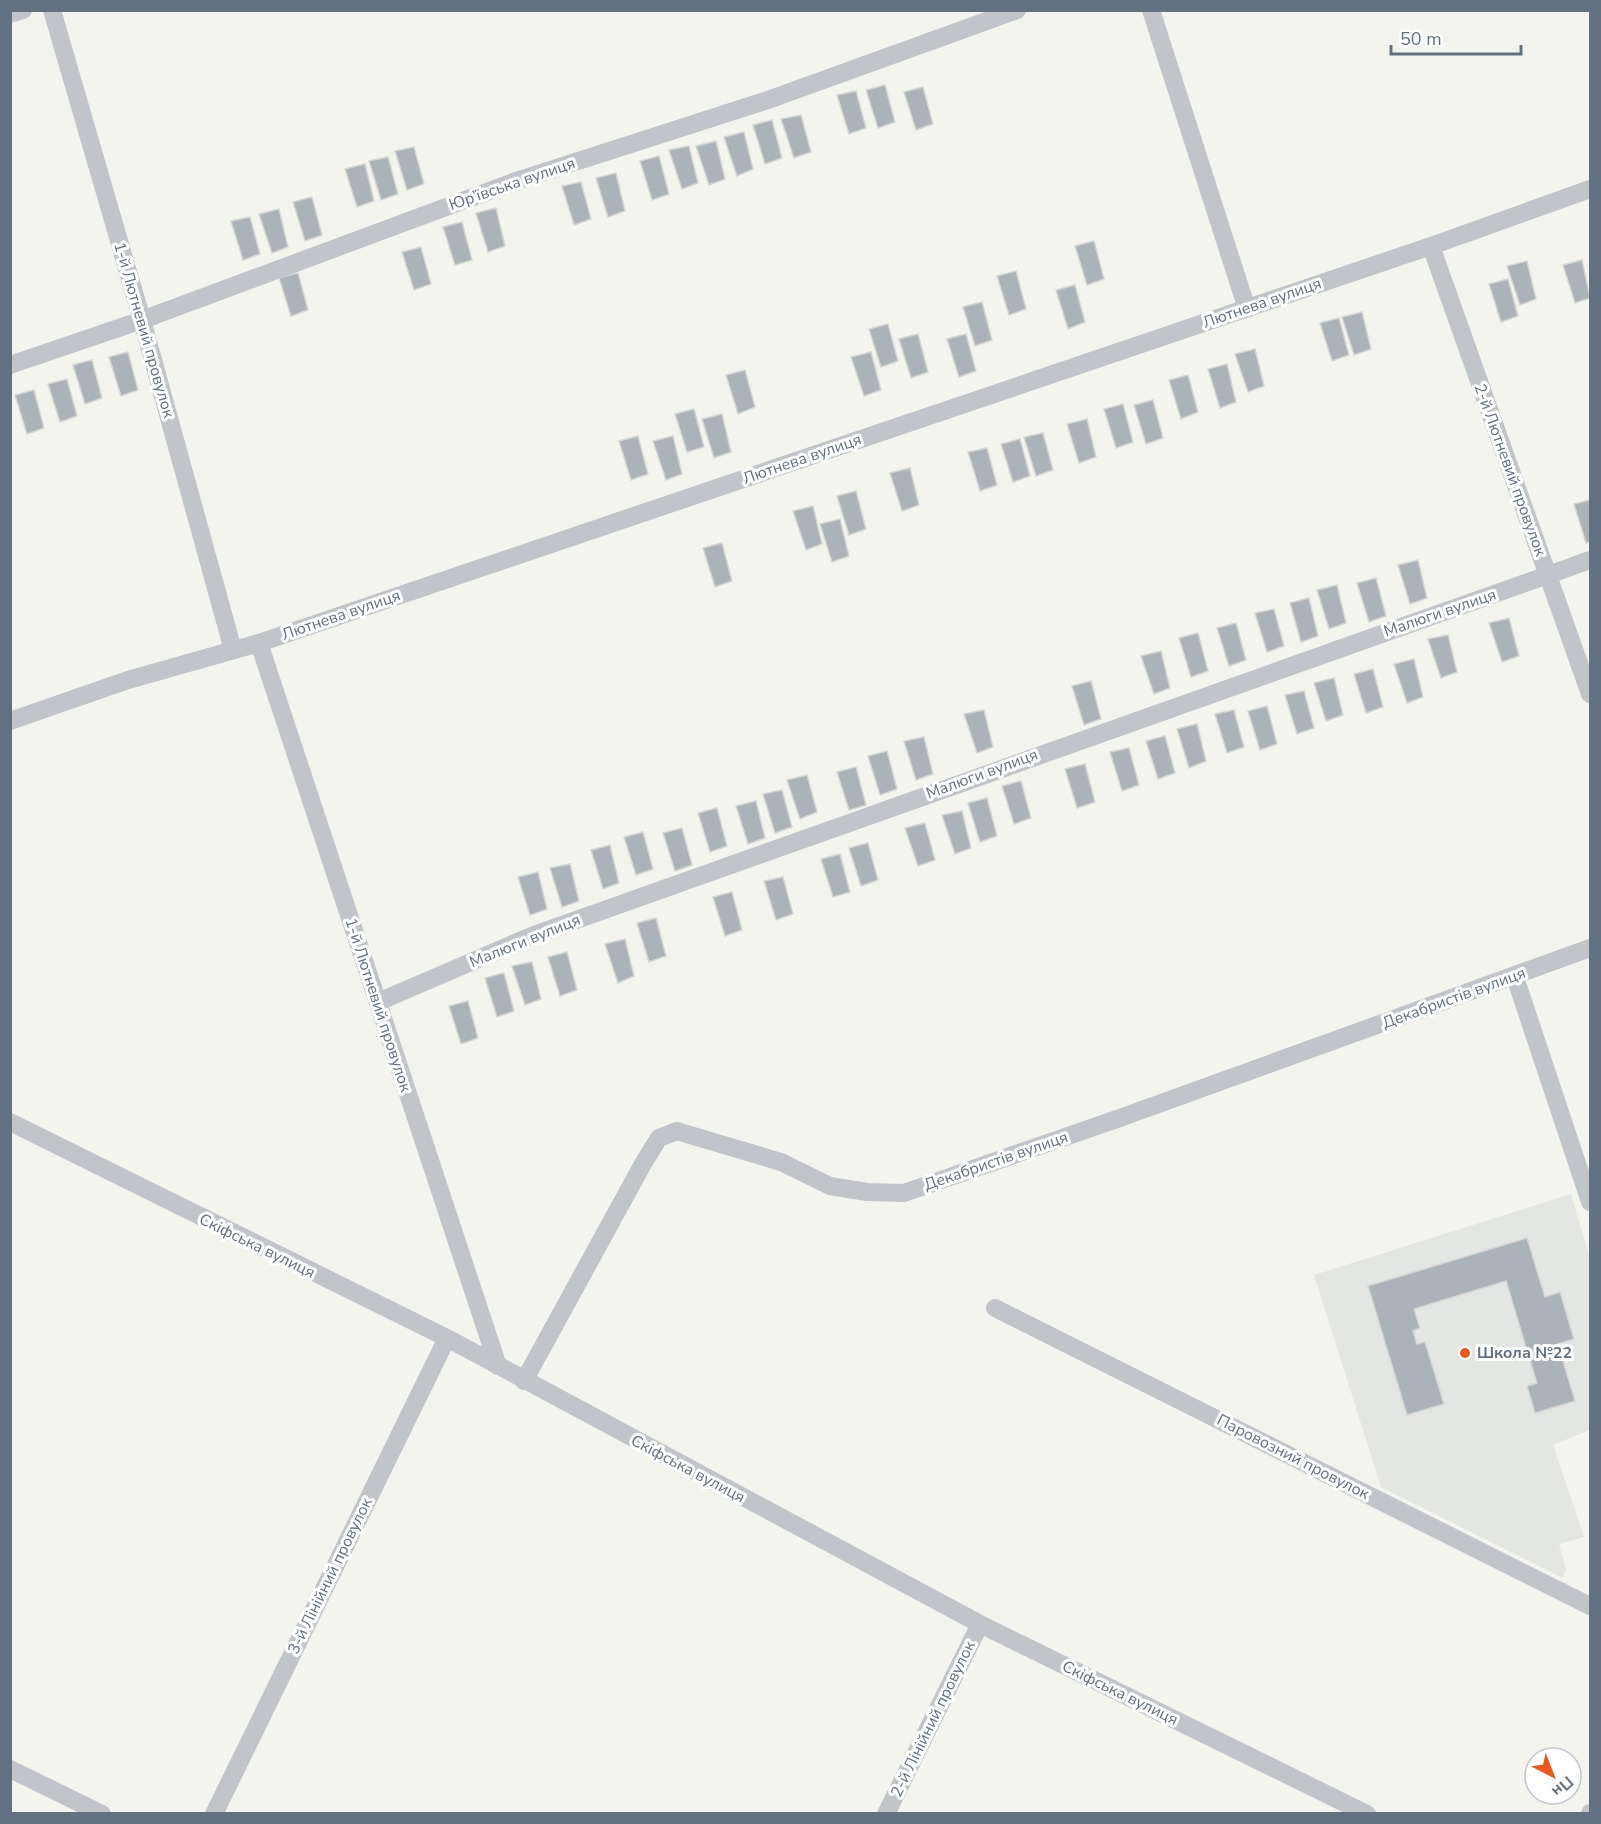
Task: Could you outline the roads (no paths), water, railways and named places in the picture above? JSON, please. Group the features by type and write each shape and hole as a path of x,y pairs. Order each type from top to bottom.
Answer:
{"street":[{"path":"10,14 23,10"},
{"name":"1-й Лютневий провулок","path":"52,10 142,320 233,650"},
{"name":"Юр’ївська вулиця","path":"10,365 142,320 516,181 768,100 1017,10"},
{"path":"1150,10 1247,309"},
{"name":"Лютнева вулиця","path":"10,721 128,680 259,643 1247,309 1590,189"},
{"name":"2-й Лютневий провулок","path":"1431,246 1590,694"},
{"name":"Малюги вулиця","path":"378,1002 534,935 1590,560"},
{"name":"1-й Лютневий провулок","path":"259,643 498,1366"},
{"name":"Декабристів вулиця","path":"524,1381 644,1162 659,1138 668,1134 677,1131 700,1136 781,1162 830,1186 867,1192 904,1193 1515,977 1590,948"},
{"path":"1515,977 1590,1202"},
{"name":"Скіфська вулиця","path":"10,1122 447,1338 980,1624 1367,1814"},
{"name":"Паровозний провулок","path":"995,1308 1590,1606"},
{"name":"3-й Лінійний провулок","path":"214,1814 447,1338"},
{"name":"2-й Лінійний провулок","path":"886,1814 980,1624"},
{"path":"10,1769 102,1814"}],"place":[{"name":"Школа №22","path":"1465,1353"}]}
